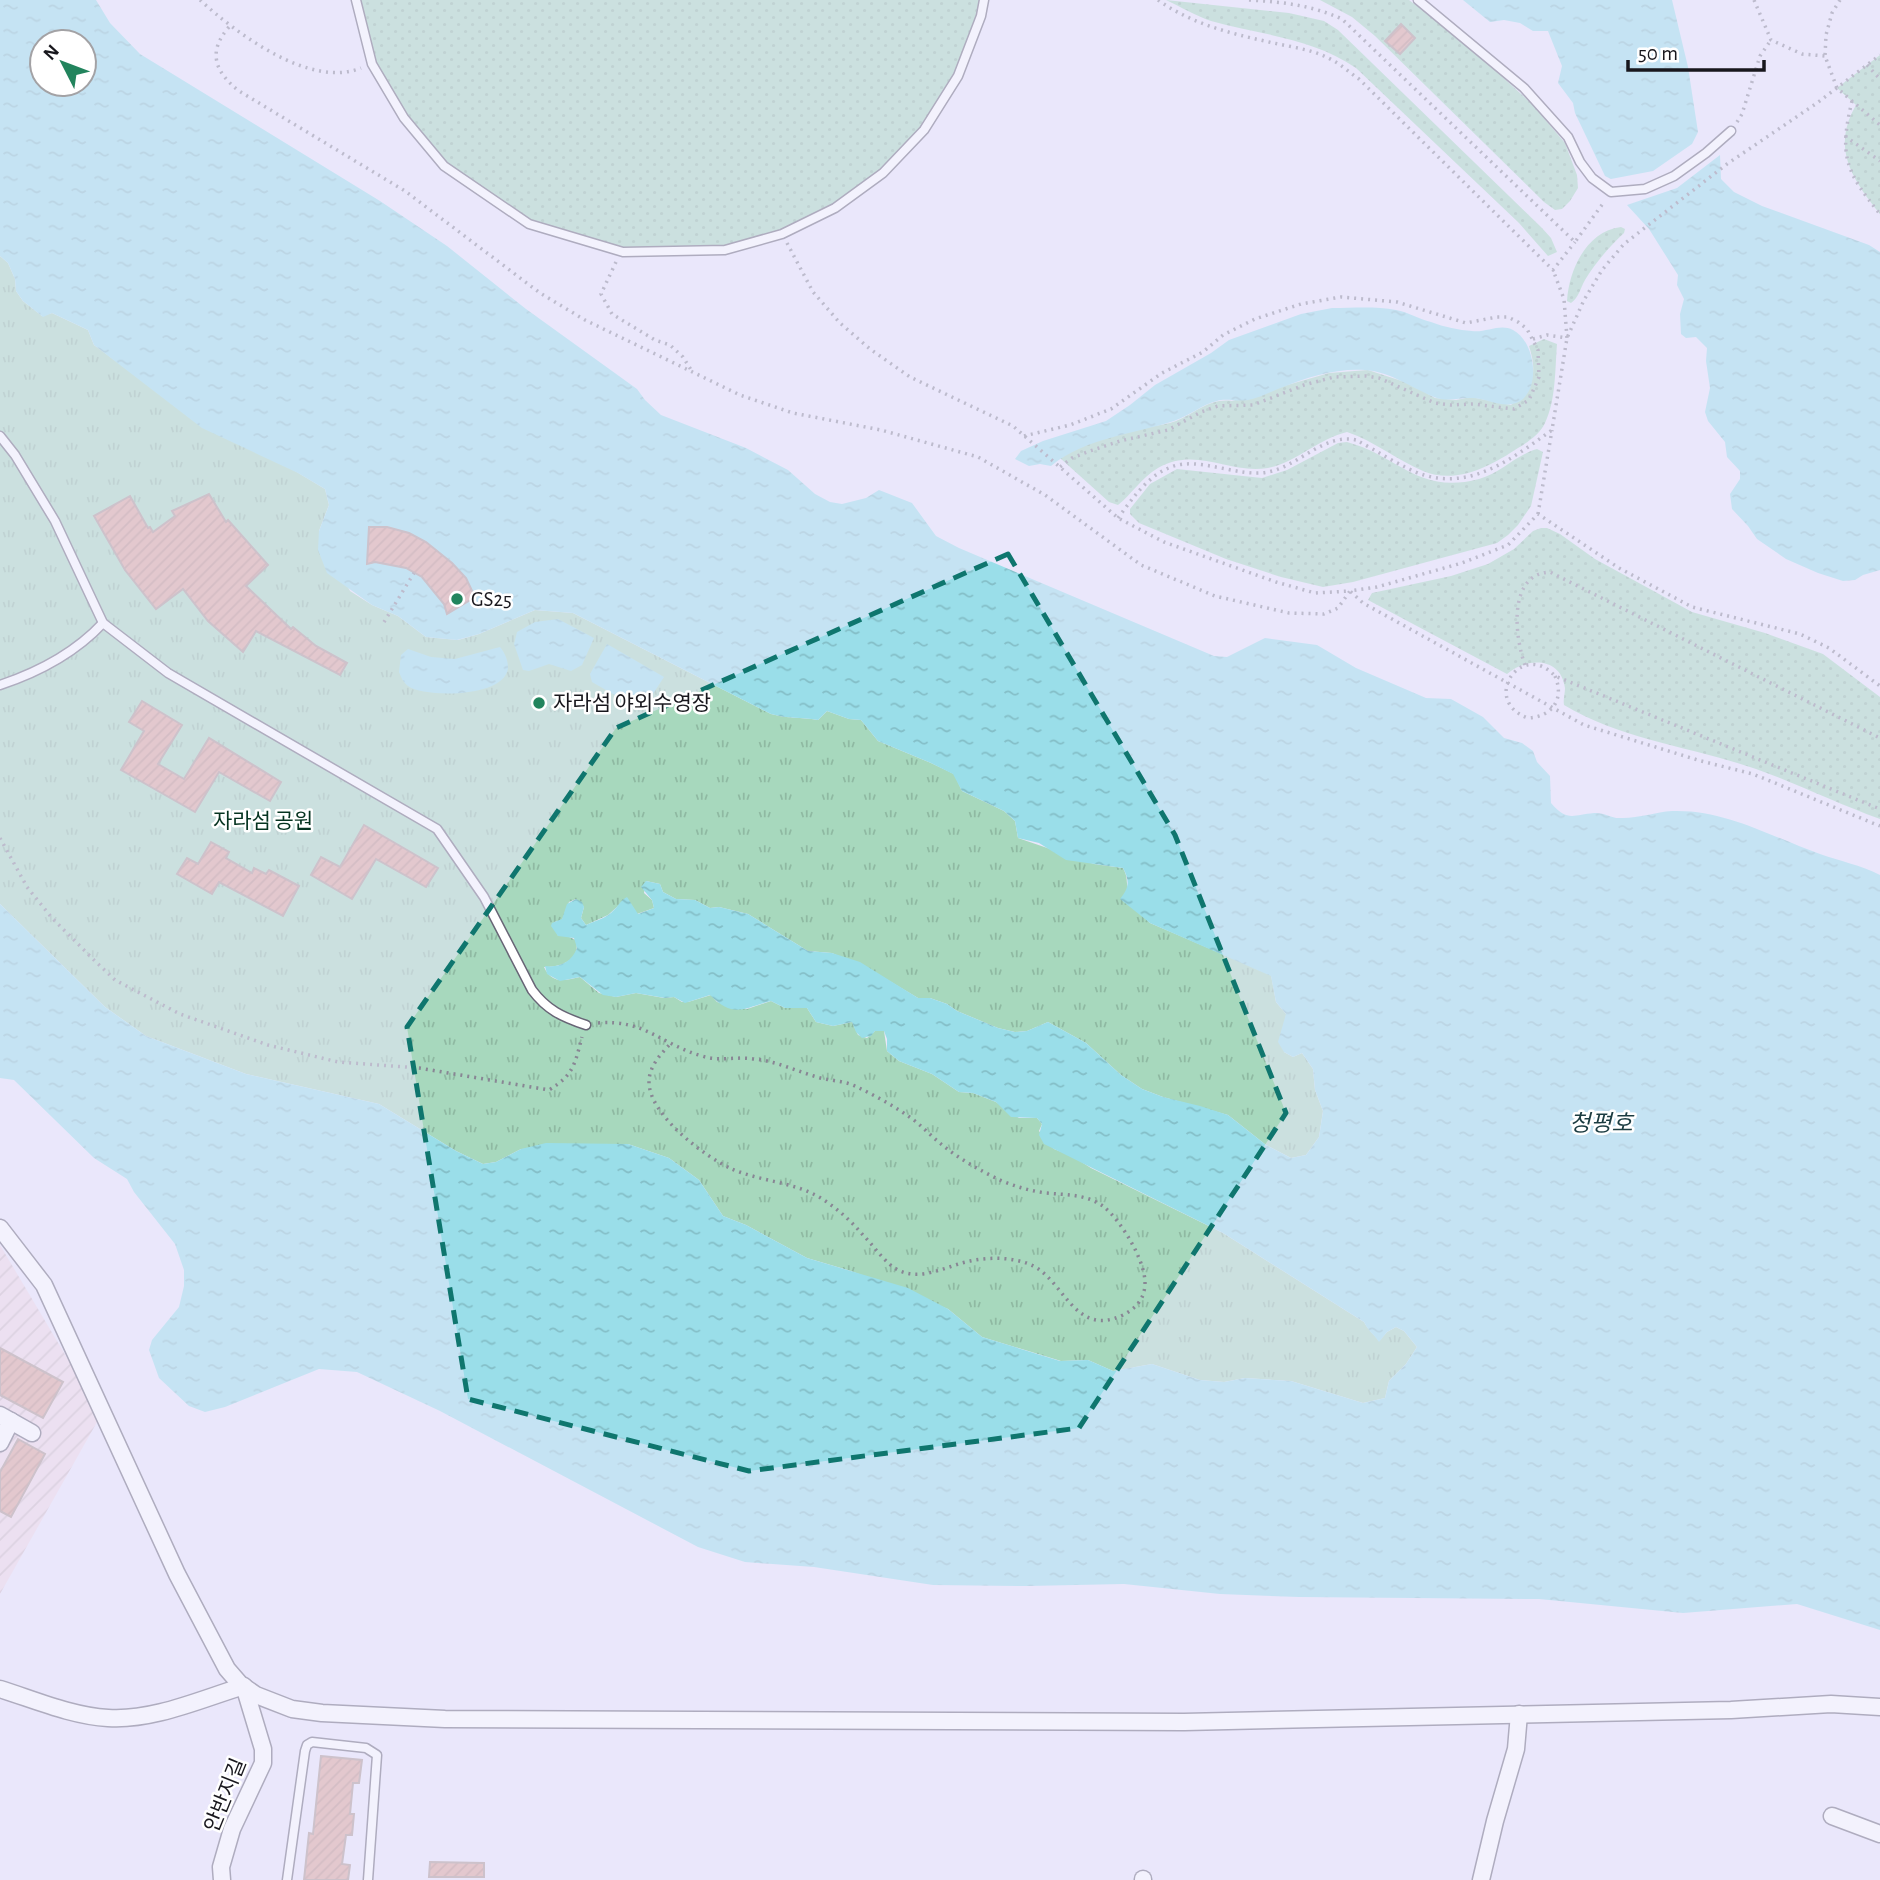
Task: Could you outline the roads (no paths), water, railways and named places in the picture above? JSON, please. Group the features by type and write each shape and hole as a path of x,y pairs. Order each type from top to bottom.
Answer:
{"street":[{"path":"0,1228 44,1286 177,1574 227,1669 244,1686 272,1703 292,1709 445,1719 1184,1722 1731,1710 1831,1704 1880,1707"},
{"path":"0,1443 6,1418 32,1433"},
{"path":"0,1689 78,1713 117,1718 151,1714 244,1686"},
{"name":"안반지길","path":"222,1880 221,1867 232,1829 263,1763 263,1749 244,1686"},
{"path":"1481,1880 1516,1749 1519,1714"},
{"path":"1832,1816 1880,1834"}],"lane":[{"path":"356,0 372,64 404,118 444,166 529,224 623,252 725,250 782,234 835,208 883,173 923,130 958,76 981,16 984,0"},
{"path":"1418,0 1524,88 1568,137 1580,162 1592,178 1611,192 1645,189 1674,176 1731,131"},
{"path":"0,436 15,455 55,521 103,623 168,673 437,828 484,897 532,990 542,1003 561,1017 586,1025"},
{"path":"0,685 53,663 87,640 103,623"},
{"path":"287,1880 305,1751 307,1745 312,1742 366,1748 377,1755 368,1880"}],"water":[{"name":"청평호","path":"0,0 96,0 110,23 140,54 380,201 447,246 526,309 637,389 661,415 746,448 788,470 815,494 830,502 842,504 866,498 879,490 912,503 936,536 959,548 1214,656 1227,657 1265,638 1317,645 1356,668 1426,698 1451,699 1483,717 1504,738 1522,743 1533,751 1537,762 1550,776 1551,803 1566,815 1597,813 1626,818 1672,811 1711,814 1748,825 1880,875 1880,1630 1797,1604 1683,1613 1539,1599 1299,1597 1220,1594 1124,1584 933,1585 814,1567 745,1562 698,1547 440,1411 357,1372 319,1369 225,1407 205,1412 189,1406 159,1378 149,1350 152,1340 179,1307 184,1286 184,1270 175,1244 127,1179 94,1158 14,1080 0,1078 0,904 105,1007 146,1036 246,1074 379,1104 456,1151 483,1164 496,1162 521,1149 546,1143 628,1144 669,1158 699,1180 723,1216 746,1225 807,1258 908,1288 948,1309 982,1337 1060,1361 1088,1360 1113,1371 1152,1364 1200,1380 1224,1382 1245,1378 1291,1381 1363,1403 1385,1398 1389,1381 1406,1364 1417,1347 1404,1331 1396,1327 1387,1332 1379,1342 1364,1322 1223,1233 1044,1144 1039,1135 1042,1124 1037,1118 1011,1117 996,1102 973,1093 959,1092 932,1074 899,1061 887,1051 884,1031 875,1031 871,1036 862,1038 852,1022 833,1026 816,1022 807,1008 785,1008 771,1001 739,1010 726,1007 710,995 685,1003 674,997 636,993 616,997 603,995 580,977 560,981 547,974 545,966 564,963 572,957 577,948 574,938 558,936 551,926 562,919 567,904 576,899 582,902 584,907 581,918 586,925 608,915 627,897 638,914 654,908 652,900 641,887 646,881 660,884 663,892 676,899 695,900 710,908 719,907 748,914 808,951 832,953 860,962 918,998 930,998 947,1004 998,1028 1015,1032 1027,1031 1048,1022 1086,1043 1121,1075 1142,1089 1228,1115 1266,1145 1291,1158 1306,1155 1319,1137 1323,1111 1315,1090 1313,1069 1302,1053 1293,1057 1284,1052 1278,1042 1286,1014 1276,1002 1271,976 1150,923 1120,899 1128,884 1123,868 1066,860 1039,843 1018,838 1015,821 1004,811 962,791 953,774 878,741 861,720 849,719 827,711 818,720 771,714 573,613 535,610 479,634 457,640 426,637 398,616 372,605 327,573 318,550 319,531 329,505 325,489 298,473 202,428 94,345 88,330 52,313 43,317 23,301 16,291 15,279 8,263 0,256"},
{"path":"1463,0 1672,0 1688,67 1698,132 1692,144 1653,171 1611,179 1605,176 1575,113 1573,103 1558,83 1562,66 1548,31 1533,31 1520,23 1504,20 1490,22"},
{"path":"1720,155 1721,179 1734,192 1762,206 1869,245 1880,252 1880,570 1855,580 1843,581 1786,559 1757,539 1732,509 1730,494 1740,479 1740,471 1727,457 1725,442 1708,421 1705,412 1710,388 1707,348 1696,337 1686,338 1681,334 1680,314 1684,299 1677,285 1678,275 1649,229 1627,205 1677,188"},
{"path":"1332,308 1396,310 1467,331 1508,328 1528,346 1532,358 1532,382 1522,400 1507,405 1475,398 1443,399 1375,371 1344,370 1302,380 1252,399 1211,403 1174,421 1094,443 1065,456 1051,466 1029,466 1015,459 1021,451 1043,441 1106,421 1155,385 1229,340 1301,314"},
{"path":"558,619 594,638 582,665 571,671 549,664 529,671 523,670 514,644 517,632 535,622"},
{"path":"607,644 664,677 647,703 632,705 592,682 590,674"},
{"path":"500,647 508,665 504,678 480,690 446,693 417,690 406,684 399,672 401,655 408,649 431,657 455,659"}],"place":[{"name":"GS25","path":"457,599"},
{"name":"자라섬 야외수영장","path":"539,703"}],"park label":[{"name":"자라섬 공원","path":"263,821"}]}
